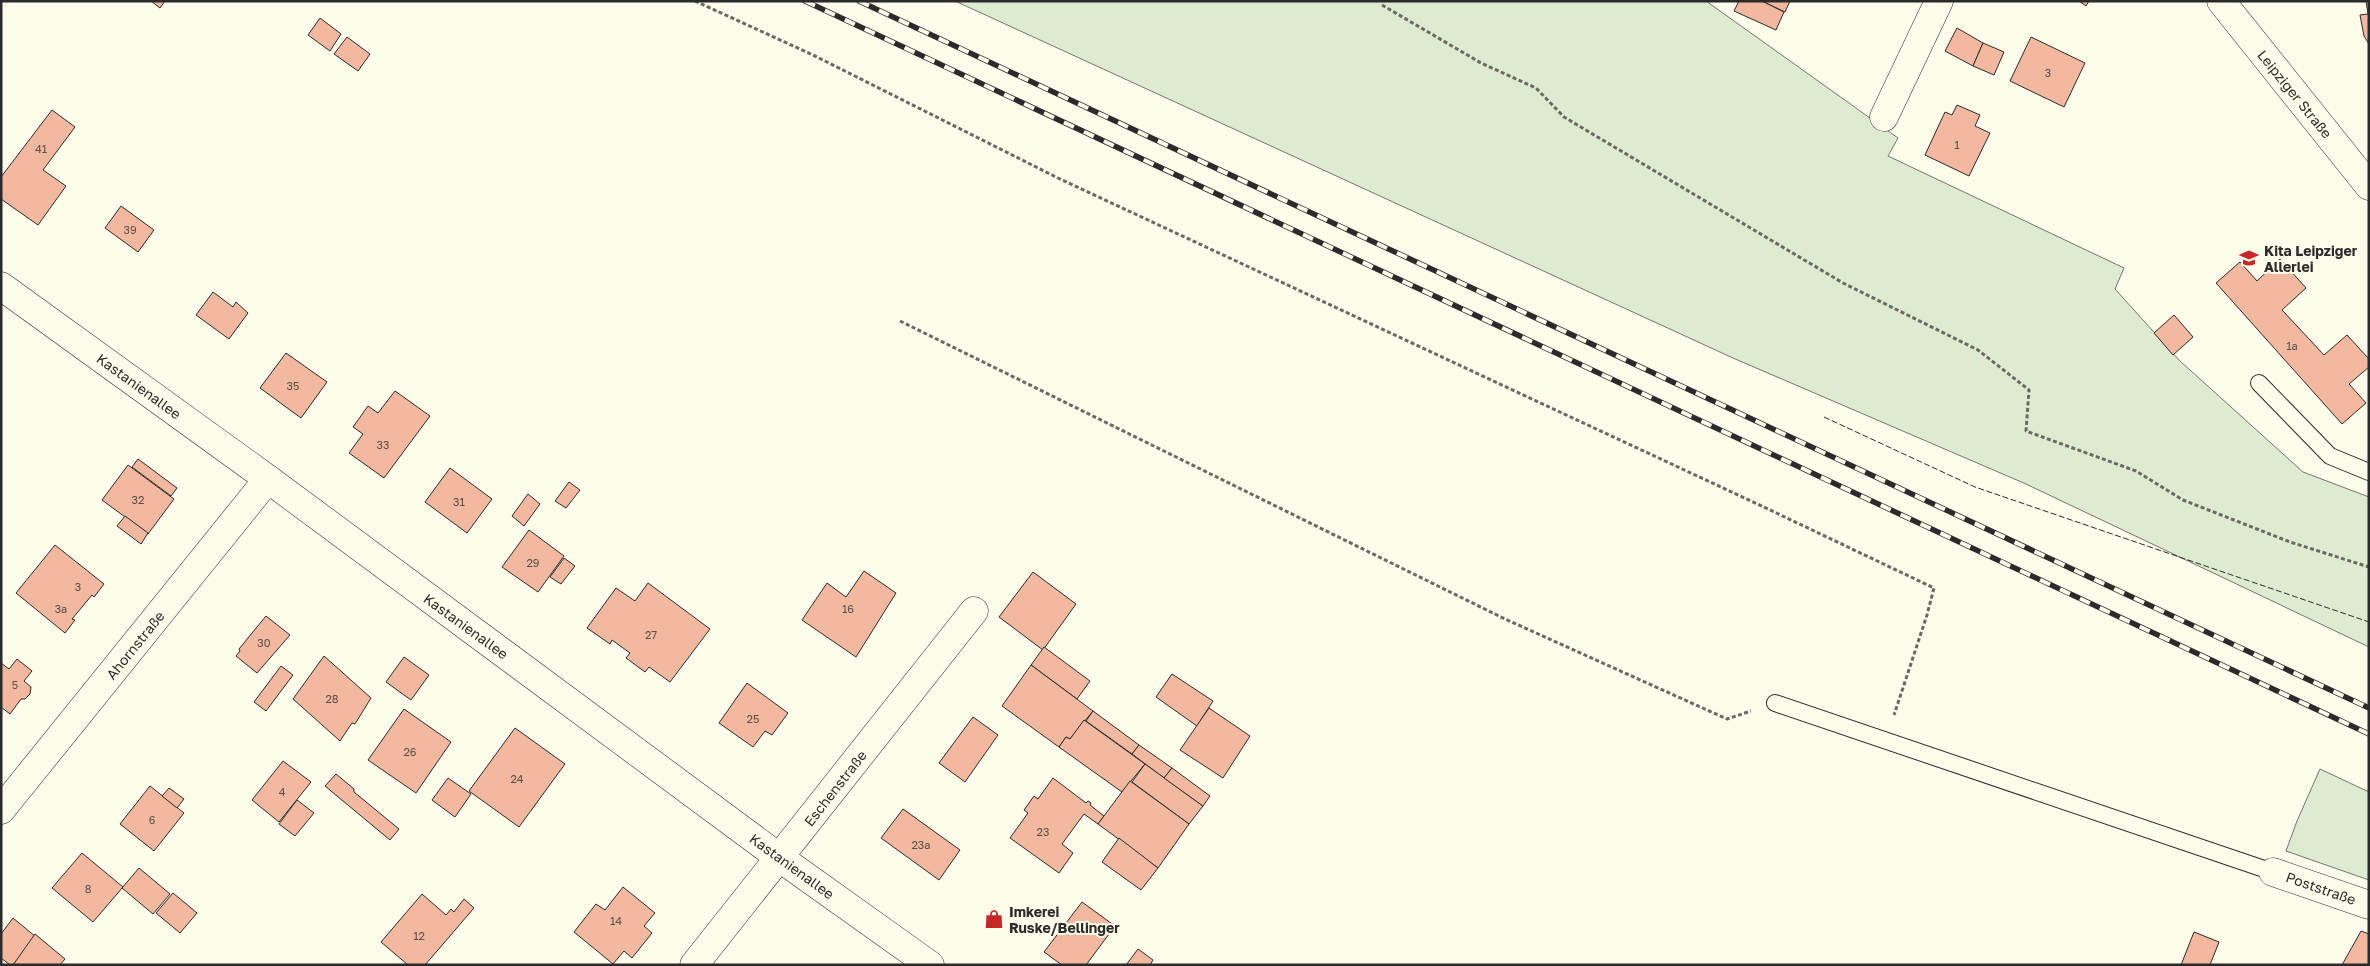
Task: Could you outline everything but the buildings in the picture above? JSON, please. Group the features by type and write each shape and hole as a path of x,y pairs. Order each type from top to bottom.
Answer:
{"street":[{"path":"1884,117 1939,1"},
{"name":"Leipziger Straße","path":"2221,1 2369,186"},
{"name":"Kastanienallee","path":"1,286 268,479 780,858 930,965"},
{"name":"Ahornstraße","path":"1,810 268,479"},
{"name":"Eschenstraße","path":"694,965 974,611"},
{"name":"Poststraße","path":"2273,872 2369,905"}],"lane":[{"path":"2259,383 2330,456 2369,472"},
{"path":"1775,703 2273,872"}],"path":[{"path":"695,1 813,55 1058,178 1768,508 1934,588 1927,615 1885,741"},
{"path":"1382,5 1481,63 1536,88 1564,117 1843,283 1978,350 2028,390 2026,431 2136,471 2184,500 2201,507 2290,542 2369,567"},
{"path":"900,321 1505,619 1727,719 1775,703"}],"green space":[{"path":"955,1 1706,1 1898,138 1888,156 2124,268 2115,289 2180,361 2303,472 2369,497 2369,647 2026,484 1733,358"},
{"path":"2320,769 2369,792 2369,880 2286,851"}],"railway":[{"path":"805,1 2369,734"},
{"path":"859,1 2369,708"}],"fence":[{"path":"1824,417 1975,487 2369,622"}],"place":[{"name":"Kita Leipziger Allerlei","path":"2249,258"},
{"name":"Imkerei Ruske/Bellinger","path":"994,919"}]}
